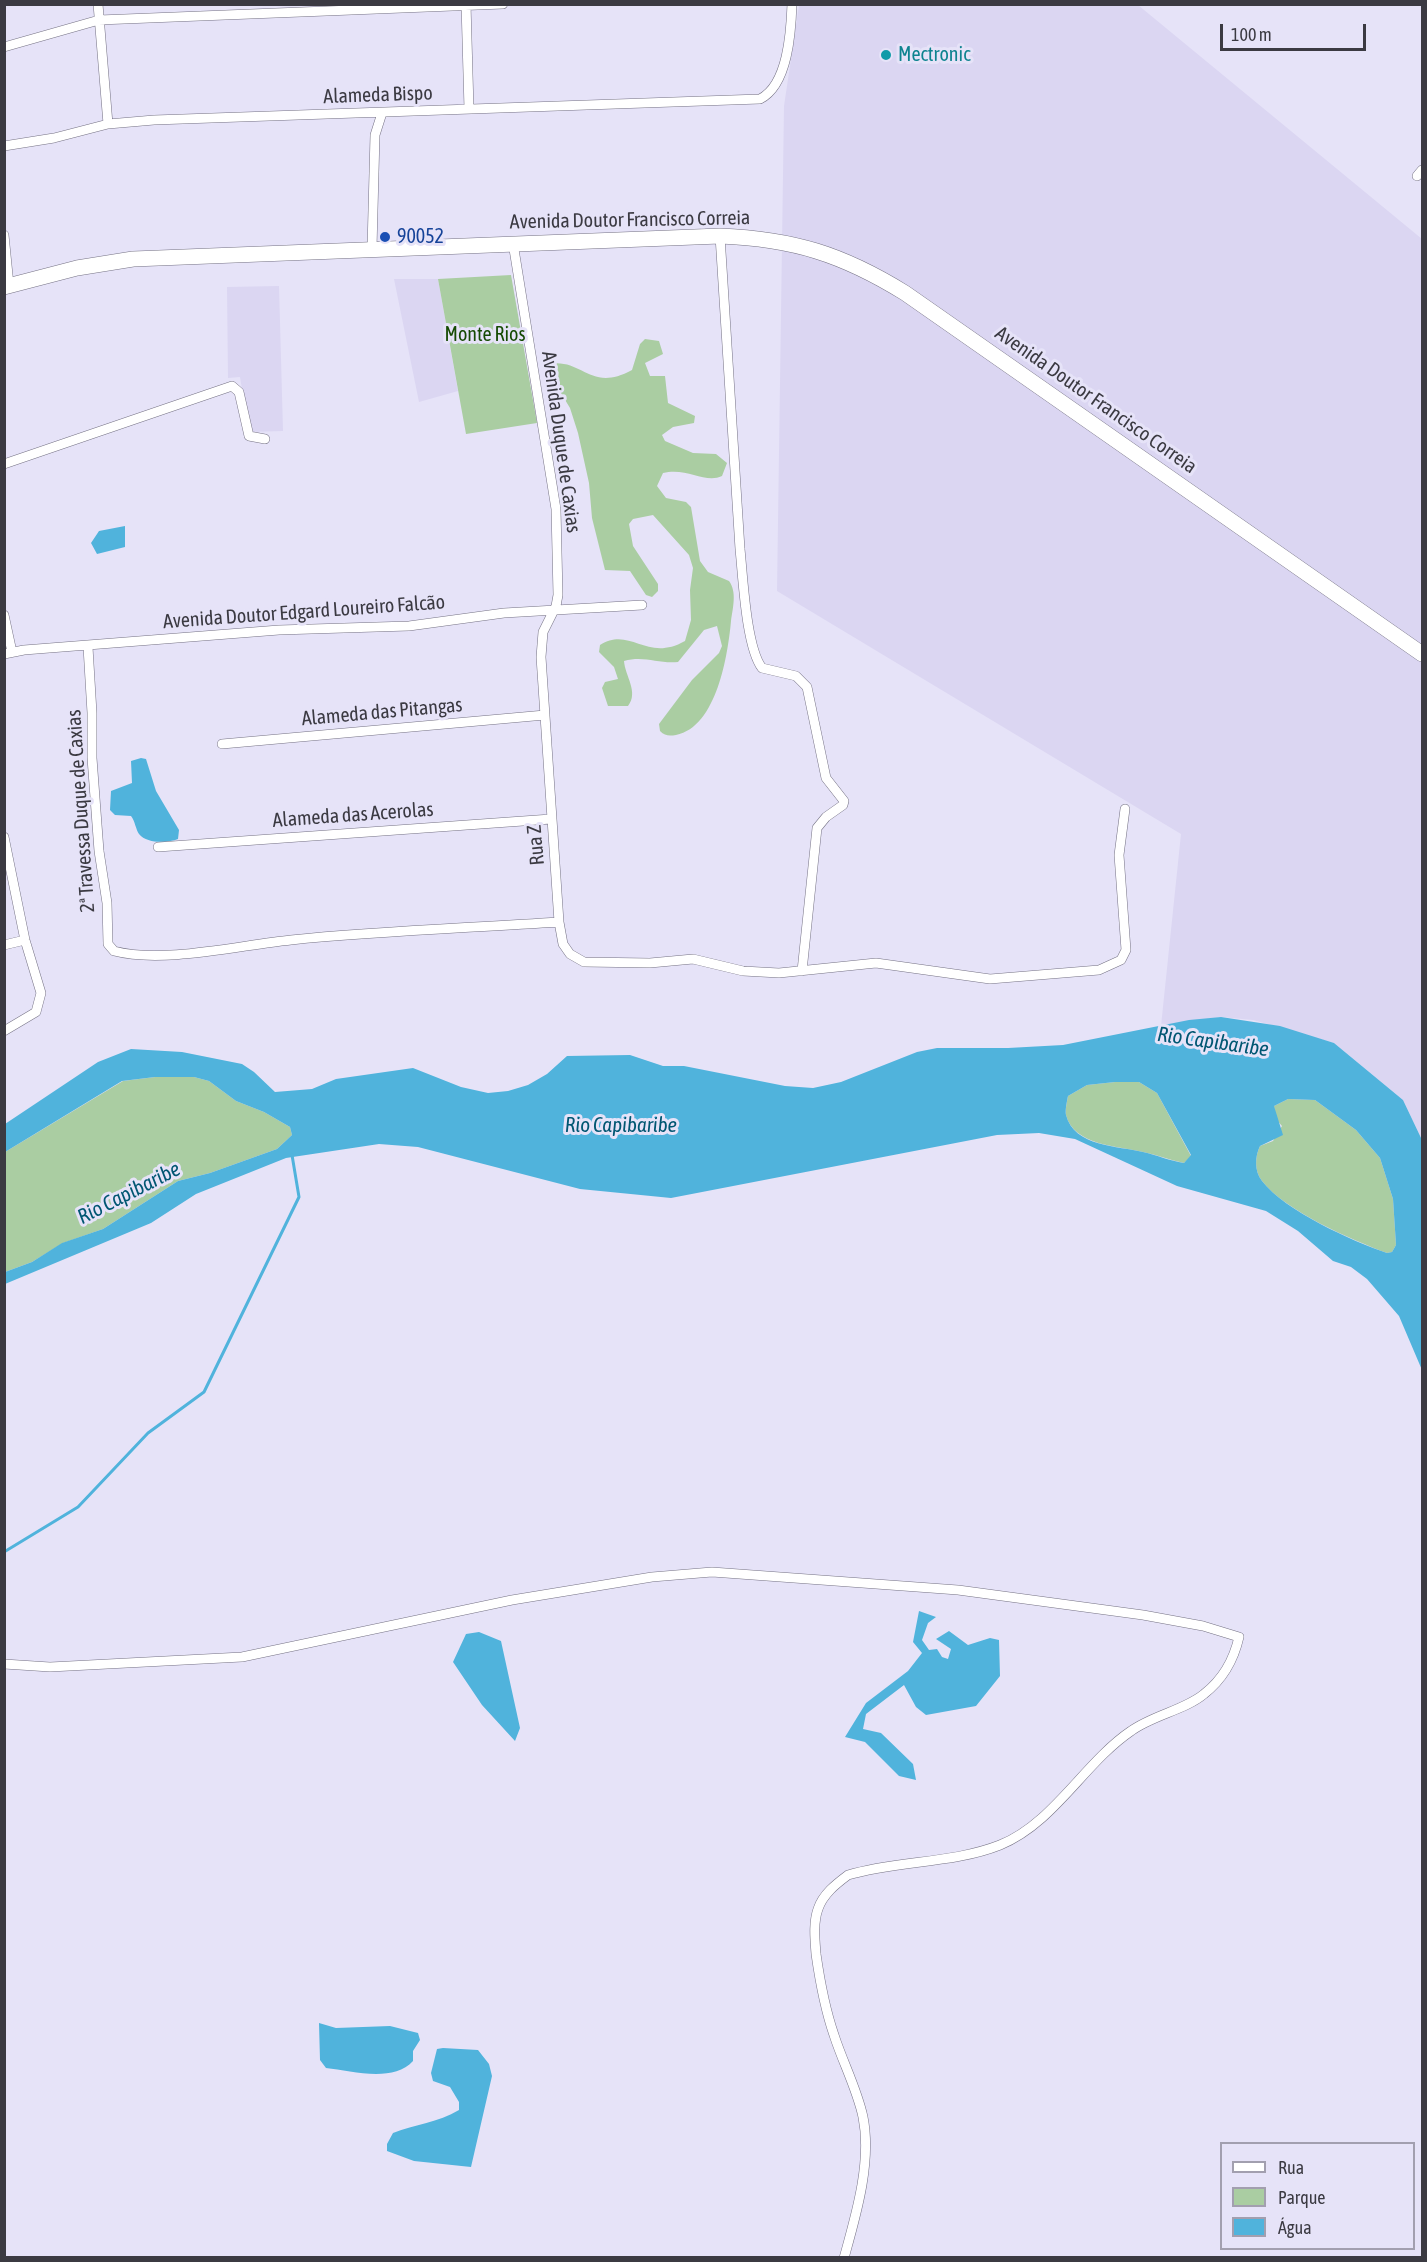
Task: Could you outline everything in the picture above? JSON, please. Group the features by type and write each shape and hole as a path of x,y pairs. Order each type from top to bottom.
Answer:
{"main road":[{"name":"Avenida Doutor Francisco Correia","path":"7,286 100,263 133,260 372,248 720,236 793,243 858,266 890,283 1422,654"}],"street":[{"path":"99,4 108,124"},
{"path":"4,46 99,20 502,4"},
{"name":"Alameda Bispo","path":"4,146 54,138 108,124 760,99 771,91 782,68 792,4"},
{"path":"466,5 469,109"},
{"path":"372,248 375,135 382,113"},
{"path":"4,235 7,286"},
{"path":"720,236 740,549 745,598 756,658 762,668 796,676 807,687 825,778 844,801 843,805 820,822 816,828 802,971 876,963 990,979 1082,972 1114,965 1121,960 1126,950 1119,855 1125,810"},
{"name":"Avenida Duque de Caxias","path":"513,243 556,509 558,596 554,610 546,621 542,640 542,686 545,715"},
{"path":"4,464 232,386 239,392 249,436 265,439"},
{"name":"Avenida Doutor Edgard Loureiro Falcão","path":"8,653 279,630 409,626 504,613 642,605"},
{"path":"4,615 8,653"},
{"name":"2ª Travessa Duque de Caxias","path":"88,647 92,758 99,851 107,903 108,944 114,951 133,955 179,953 350,934 559,922"},
{"name":"Rua Z","path":"545,715 559,922 564,944 570,954 584,962 650,963 693,959 743,971 779,974 802,971"},
{"name":"Alameda das Pitangas","path":"222,744 545,715"},
{"name":"Alameda das Acerolas","path":"158,847 551,819"},
{"path":"4,1031 36,1012 41,993 25,940 5,841"},
{"path":"4,945 25,940"},
{"path":"4,1664 61,1666 242,1657 512,1600 652,1577 712,1572 958,1590 1143,1615 1203,1626 1239,1637 1231,1662 1204,1695 1146,1721 1113,1744 1031,1827 1002,1844 977,1851 848,1875 830,1888 818,1907 815,1921 815,1944 820,1984 834,2035 857,2096 865,2141 863,2167 844,2258"}],"shaded area":[{"path":"799,5 1138,5 1422,239 1422,1140 1403,1100 1334,1043 1253,1020 1221,1017 1161,1026 1181,834 777,591 784,106"},
{"path":"394,279 438,279 458,391 419,402"},
{"path":"279,286 283,431 249,432 240,377 228,378 227,287"}],"green space":[{"name":"Monte Rios","path":"511,275 537,423 466,434 438,279"},
{"path":"645,339 659,341 663,354 645,363 650,376 665,376 668,403 695,416 694,423 673,427 662,435 665,441 693,453 716,454 727,463 722,476 716,478 680,472 663,473 657,486 666,498 686,502 691,507 700,561 708,572 729,581 734,595 727,652 711,704 690,729 671,736 660,731 659,724 692,680 719,653 722,646 717,626 704,630 678,662 638,659 624,661 632,690 631,701 628,706 608,706 602,688 605,682 618,679 614,667 599,652 600,645 621,639 660,648 671,647 685,641 691,620 690,590 693,568 689,555 653,515 633,519 629,524 633,546 658,584 658,591 652,597 646,595 630,571 605,570 592,518 589,483 578,433 570,408 547,370 549,364 561,363 596,377 618,376 632,370 640,344"},
{"path":"155,1077 194,1077 209,1081 236,1101 264,1112 290,1127 292,1135 277,1149 210,1173 178,1181 103,1229 63,1243 32,1262 5,1272 5,1152 123,1081"},
{"path":"1139,1082 1157,1093 1191,1156 1184,1163 1098,1143 1078,1133 1071,1125 1066,1115 1068,1096 1087,1085"},
{"path":"1288,1099 1315,1100 1356,1130 1380,1158 1393,1199 1396,1245 1392,1252 1387,1253 1302,1214 1273,1192 1259,1177 1256,1159 1258,1150 1260,1146 1273,1141 1282,1126 1275,1118 1274,1106"}],"water":[{"path":"125,526 125,547 97,554 91,543 99,531"},
{"path":"146,759 156,791 179,830 178,839 163,842 147,840 139,834 131,816 115,815 110,810 111,791 132,783 131,761"},
{"name":"Rio Capibaribe","path":"1221,1017 1280,1026 1334,1043 1403,1100 1422,1140 1422,1370 1399,1316 1367,1279 1351,1267 1333,1261 1298,1231 1266,1211 1177,1186 1075,1139 1039,1133 997,1135 671,1198 580,1189 418,1147 379,1144 286,1158 196,1194 151,1223 5,1284 5,1272 32,1262 62,1243 103,1229 178,1181 210,1173 277,1149 292,1135 290,1127 264,1112 236,1101 209,1081 194,1077 155,1077 122,1081 5,1152 5,1124 98,1062 131,1049 182,1052 242,1064 275,1092 312,1089 336,1079 413,1068 461,1087 488,1093 508,1091 528,1085 547,1074 567,1056 630,1055 663,1066 684,1066 785,1086 813,1088 841,1082 917,1052 937,1048 1063,1045 1189,1020","holes":["1139,1082 1157,1093 1191,1155 1184,1163 1098,1143 1078,1133 1071,1126 1066,1115 1068,1096 1087,1085","1288,1099 1315,1100 1356,1130 1380,1158 1393,1199 1396,1245 1392,1252 1387,1253 1373,1248 1302,1214 1273,1192 1259,1177 1256,1159 1260,1146 1283,1135 1274,1106"]},
{"path":"919,1611 936,1617 928,1623 922,1640 929,1650 937,1649 942,1657 948,1659 951,1649 936,1639 949,1631 968,1645 990,1638 999,1640 1000,1676 976,1706 926,1715 916,1707 904,1685 866,1714 863,1729 881,1733 913,1764 916,1780 899,1776 865,1742 845,1737 866,1703 908,1671 922,1653 913,1642"},
{"path":"479,1632 501,1641 520,1728 515,1741 482,1705 453,1662 466,1634"},
{"path":"319,2023 336,2028 390,2026 418,2033 420,2040 413,2051 413,2061 405,2068 395,2072 372,2074 326,2068 320,2060"},
{"path":"437,2049 478,2050 489,2064 492,2076 471,2167 414,2161 387,2151 387,2144 393,2133 443,2118 459,2110 459,2102 450,2087 433,2081 431,2073"}],"waterway":[{"path":"4,1552 78,1507 148,1433 204,1392 299,1197 292,1155"}],"place":[{"name":"Mectronic","path":"886,55"},
{"name":"90052","path":"385,237"}]}
